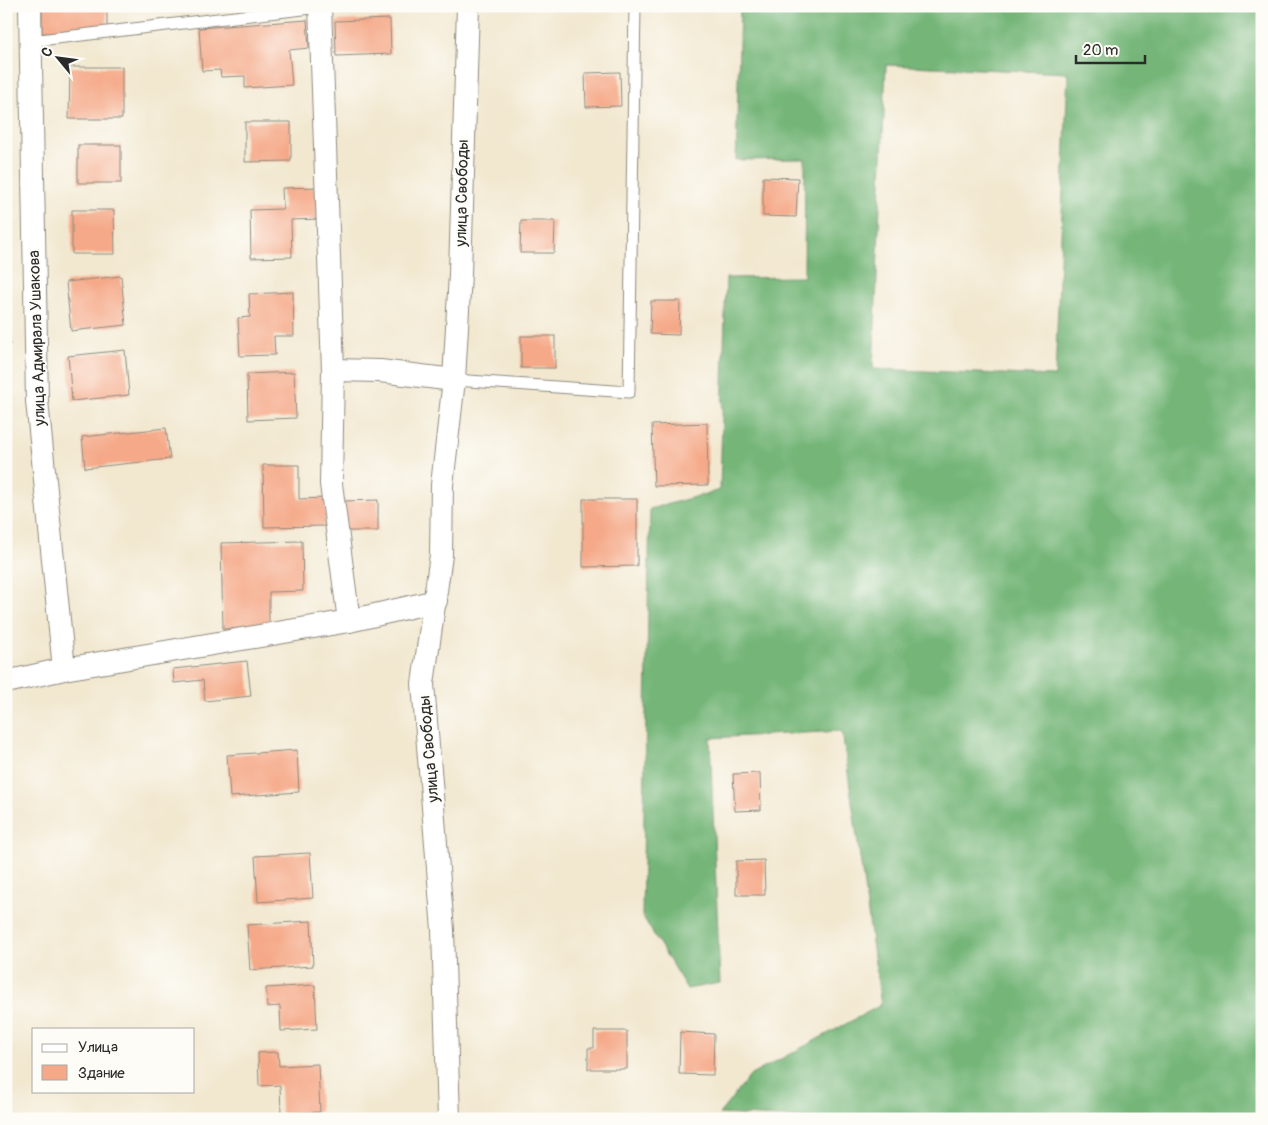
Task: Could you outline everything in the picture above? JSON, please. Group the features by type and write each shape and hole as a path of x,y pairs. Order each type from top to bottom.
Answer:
{"street":[{"name":"улица Адмирала Ушакова","path":"30,6 37,402 64,669"},
{"name":"улица Свободы","path":"449,1119 443,930 423,684 441,555 442,485 454,380 460,274 468,6"},
{"path":"320,7 333,370 331,484 349,621"},
{"path":"333,370 380,371 454,380"},
{"path":"6,682 64,669 349,621 436,601"}],"lane":[{"path":"454,380 629,392 635,6"},
{"path":"31,41 320,7"}],"green space":[{"path":"740,6 1262,6 1262,1119 822,1119 719,1114 751,1075 881,1005 842,731 710,738 720,983 687,989 642,915 650,509 720,490 726,278 804,277 805,159 736,160","holes":["886,65 1068,73 1055,376 873,369"]}],"building":[{"path":"42,6 107,6 107,33 42,33"},
{"path":"390,19 391,54 336,56 335,21"},
{"path":"307,20 309,48 289,50 292,85 245,88 245,76 221,77 220,70 202,71 199,28"},
{"path":"70,67 122,67 122,119 69,119"},
{"path":"620,72 621,106 586,107 585,73"},
{"path":"245,122 291,122 291,161 245,162"},
{"path":"78,145 121,145 121,183 78,183"},
{"path":"763,177 798,178 796,217 763,216"},
{"path":"322,187 322,219 291,220 292,257 251,258 250,210 283,209 282,188"},
{"path":"72,210 114,210 115,254 72,254"},
{"path":"521,221 555,221 554,253 520,253"},
{"path":"121,276 126,325 71,331 66,282"},
{"path":"293,292 294,336 274,336 275,355 240,356 238,318 250,317 249,294"},
{"path":"651,301 680,301 679,335 650,334"},
{"path":"6,302 8,302 10,345 6,345"},
{"path":"521,336 555,336 555,368 521,368"},
{"path":"125,350 129,395 72,401 68,356"},
{"path":"294,372 296,418 248,420 247,374"},
{"path":"707,423 708,485 654,486 652,425"},
{"path":"166,428 170,459 85,468 82,437"},
{"path":"263,465 299,465 299,499 326,498 326,526 264,527"},
{"path":"583,499 637,499 637,566 583,567"},
{"path":"378,500 378,531 345,531 345,501"},
{"path":"302,541 303,591 269,592 269,627 223,629 221,543"},
{"path":"247,661 251,696 205,701 203,680 174,683 173,669"},
{"path":"297,750 299,792 230,797 227,755"},
{"path":"760,773 761,810 735,811 733,774"},
{"path":"310,853 313,898 258,902 255,856"},
{"path":"764,860 765,895 736,895 736,861"},
{"path":"311,921 313,966 250,970 247,925"},
{"path":"315,985 317,1029 281,1031 280,1006 267,1007 266,988"},
{"path":"594,1031 627,1031 627,1069 588,1069 588,1048 594,1048"},
{"path":"680,1032 714,1034 713,1075 679,1074"},
{"path":"278,1052 279,1066 318,1064 320,1112 281,1114 280,1085 259,1086 258,1053"}]}
